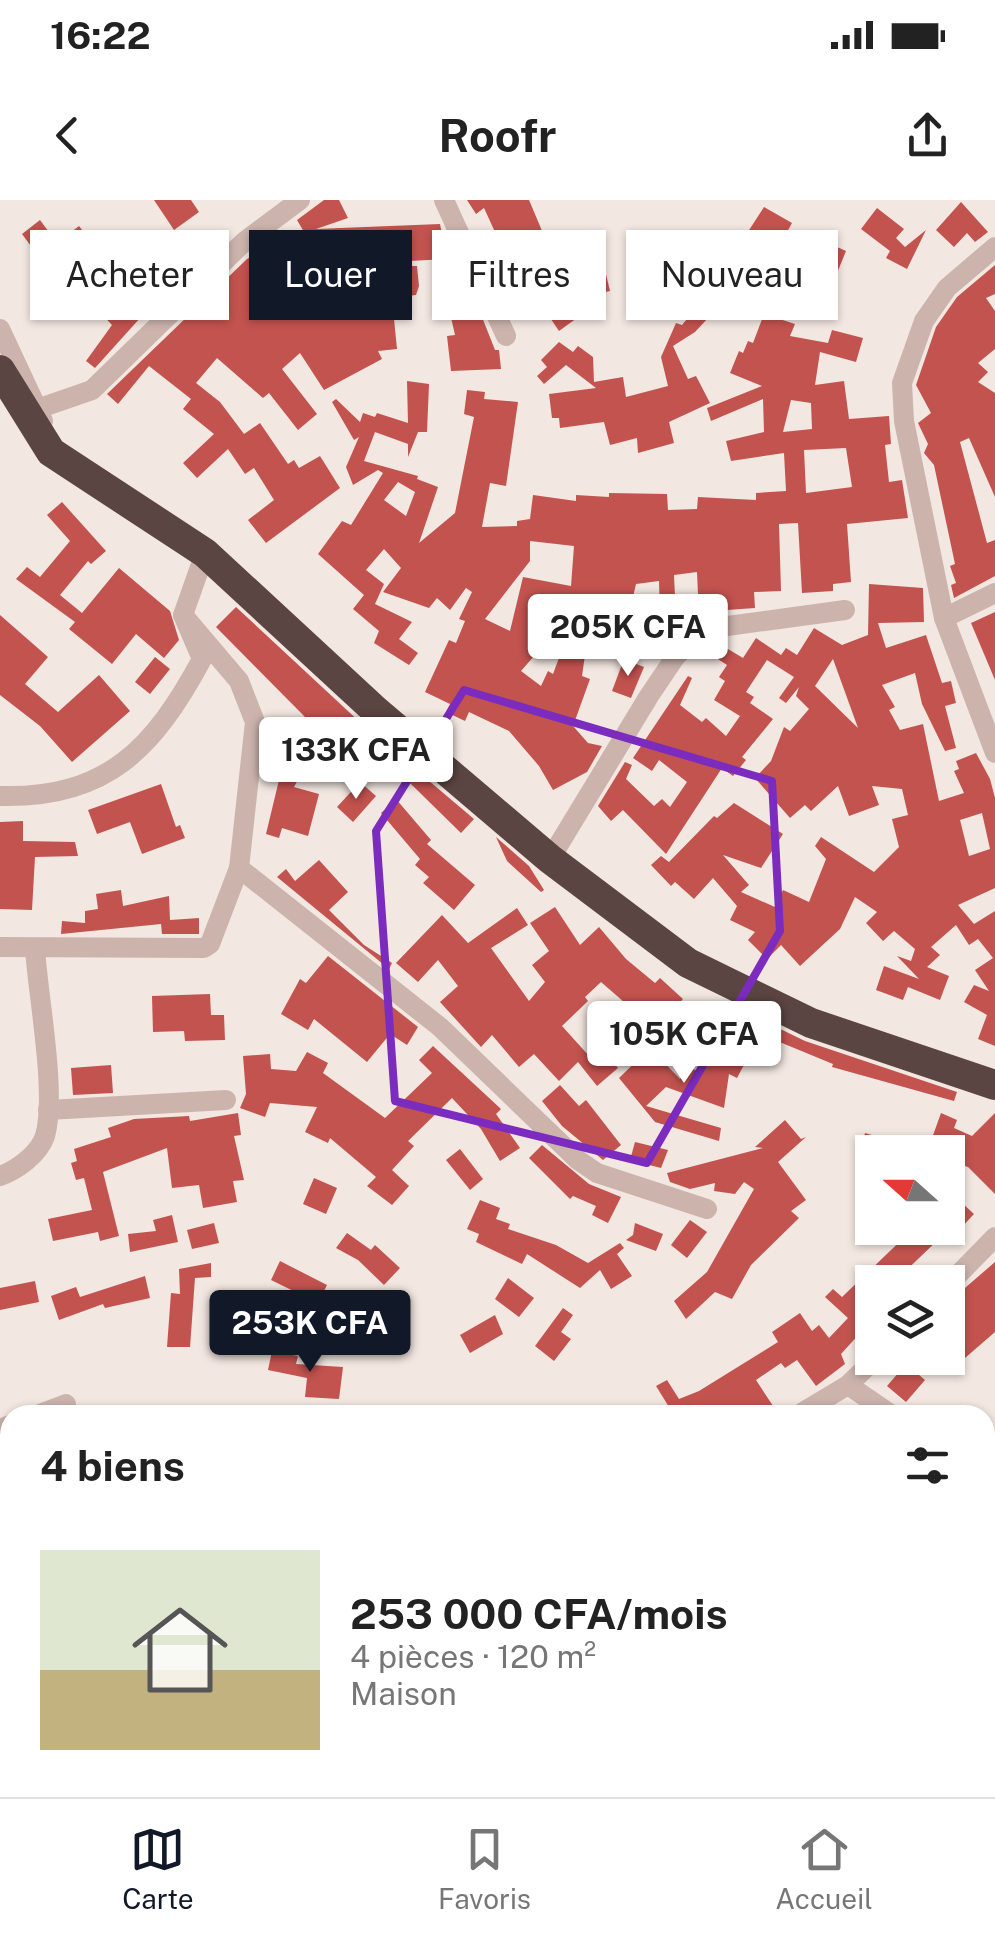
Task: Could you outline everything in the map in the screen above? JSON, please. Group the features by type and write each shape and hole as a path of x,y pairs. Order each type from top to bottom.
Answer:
{"highway":[{"path":"0,370 51,452 205,554 376,711 550,859 688,963 757,1000 865,1043 995,1086"}],"street":[{"path":"40,408 92,390 244,241 300,200"},
{"path":"444,200 506,336"},
{"path":"995,247 947,288 924,321 902,383 904,421 944,618 995,753"},
{"path":"0,330 40,408 51,452"},
{"path":"0,796 80,787 112,772 146,745 180,699 202,659 183,615 205,554"},
{"path":"944,618 995,594"},
{"path":"550,859 667,669 698,635 720,627 845,610"},
{"path":"0,946 204,948 215,935 239,868 255,722 239,681 183,615"},
{"path":"239,868 440,1028 578,1160 597,1173 708,1209"},
{"path":"0,1176 25,1162 44,1139 48,1110 34,949"},
{"path":"48,1110 226,1100"},
{"path":"965,1267 995,1236"},
{"path":"815,1405 858,1375"},
{"path":"848,1385 877,1405"}],"highlighted area":[{"path":"464,690 772,781 780,931 647,1163 395,1101 376,831"}],"building":[{"path":"154,200 191,200 199,212 174,230"},
{"path":"324,200 339,200 348,218 316,229 440,224 441,230 432,230 432,260 412,261 412,230 303,230 297,220"},
{"path":"467,200 529,200 542,230 494,230 484,208 476,214"},
{"path":"961,202 988,232 975,242 967,233 954,247 936,230"},
{"path":"764,207 792,223 788,230 749,230"},
{"path":"877,208 904,229 896,238 905,247 926,230 907,269 886,258 890,251 861,229"},
{"path":"40,220 47,230 30,230 30,245 22,234"},
{"path":"838,247 846,251 838,271"},
{"path":"247,259 249,320 394,320 397,349 378,351 382,359 324,390 300,353 282,369 317,414 298,430 269,393 263,398 217,358 196,383 220,402 244,434 260,423 288,464 294,460 299,468 320,456 340,488 266,543 248,520 274,500 254,468 245,474 228,449 197,478 183,463 214,434 183,409 191,399 149,366 118,404 107,394 184,320 229,320 229,276"},
{"path":"995,265 995,294 986,298 995,311 995,349 978,363 988,372 978,382 995,393 995,497 969,438 960,442 987,543 995,540 995,576 954,598 951,585 956,583 950,566 955,564 934,465 924,453 928,444 918,423 931,413 916,385 936,327 957,297"},
{"path":"412,266 417,266 416,295 412,296"},
{"path":"107,320 138,320 95,368 86,361 112,325"},
{"path":"452,320 483,320 495,350 499,350 501,369 451,371 447,336 455,335"},
{"path":"552,320 574,320 559,331"},
{"path":"686,320 706,320 673,346 688,379 696,376 710,403 669,422 674,443 638,453 637,438 610,445 604,422 560,428 559,418 552,418 549,394 596,388 566,365 544,384 537,376 547,367 541,360 559,342 573,352 578,346 593,357 594,382 623,377 626,397 668,386 661,357 676,323 682,325"},
{"path":"762,320 795,324 790,336 828,343 832,330 863,338 856,362 820,352 815,385 844,381 849,419 889,416 891,444 885,445 889,482 902,480 908,518 847,524 851,582 833,584 833,591 802,593 798,523 779,524 781,591 754,592 755,608 713,611 699,617 697,572 674,575 676,618 689,625 661,653 659,581 636,584 633,597 627,596 623,631 589,627 582,676 590,679 573,726 588,743 602,746 587,772 553,790 539,766 509,731 469,712 465,721 446,712 450,704 425,692 449,640 456,643 465,621 459,619 472,592 466,588 450,610 437,598 429,608 383,592 401,568 384,549 366,570 384,584 375,604 412,622 399,639 418,653 409,665 374,643 379,631 353,609 364,595 318,554 342,521 351,525 383,473 378,470 353,485 346,467 359,437 354,440 332,402 336,399 360,422 363,413 375,417 377,413 408,423 407,381 429,384 427,432 418,432 408,457 408,444 375,432 364,461 418,476 417,479 438,487 419,543 455,513 474,417 464,414 467,390 485,392 484,399 518,402 506,486 490,483 482,527 517,526 517,521 530,519 533,495 576,501 576,495 667,494 668,510 697,509 698,497 756,500 756,493 786,491 784,453 731,461 726,441 764,432 763,399 711,421 707,408 762,386 730,373 748,341 753,343","holes":["791,400 811,403 812,429 783,432","846,448 852,487 806,493 804,450","398,482 415,492 406,516 384,500","530,541 574,546 571,586 523,577 510,631 485,619 530,561","579,604 553,674 548,671 541,686 521,671"]},
{"path":"62,502 106,551 91,564 88,561 60,595 82,613 119,568 170,611 179,640 164,658 136,634 112,664 69,629 75,622 16,579 27,567 40,577 70,541 47,515"},
{"path":"869,584 923,588 924,622 878,623 886,648 926,635 942,683 951,681 956,703 945,706 956,748 945,751 922,704 915,673 882,685 895,707 889,710 900,730 923,724 939,801 964,793 954,771 959,769 956,761 976,753 990,779 995,798 995,888 958,905 974,924 995,911 995,1046 978,1039 987,1015 964,1002 974,985 989,991 975,970 993,958 978,939 969,945 956,925 931,947 940,955 927,967 949,976 940,1000 908,987 903,1000 876,990 884,966 919,979 897,956 911,961 915,949 894,931 883,941 866,923 877,912 855,897 840,929 800,966 781,945 767,959 748,940 755,932 730,920 737,906 713,878 694,899 675,882 671,886 651,865 661,856 669,862 714,816 717,818 734,803 783,834 761,868 723,855 749,885 741,892 775,907 783,890 809,902 826,859 815,846 821,837 874,872 899,847 892,819 908,815 902,789 872,786 879,805 849,816 838,786 811,811 805,805 790,818 755,778 771,761 784,727 790,731 809,709 796,696 799,687 786,703 779,698 794,677 767,660 746,692 754,697 750,703 773,719 742,757 746,760 733,776 722,768 666,854 623,810 611,821 598,806 625,762 632,765 626,779 654,806 662,799 670,807 687,782 659,760 652,771 633,758 688,676 692,678 680,705 702,722 706,718 726,736 740,716 714,700 725,681 719,677 727,665 707,652 711,645 718,643 743,658 756,638 781,655 786,648 797,655 814,628 842,645 868,635","holes":["833,659 858,728 815,686","982,813 990,849 969,856 960,820"]},
{"path":"236,607 363,725 474,819 461,833 364,738 353,749 373,772 366,778 323,734 294,787 319,794 308,836 282,828 279,838 266,834 279,780 310,722 216,627"},
{"path":"995,612 995,680 971,623"},
{"path":"0,615 48,657 25,684 58,712 99,675 130,711 72,762 40,726 0,695"},
{"path":"155,657 170,669 150,694 135,682"},
{"path":"624,659 644,667 631,698 612,691"},
{"path":"360,782 376,796 353,822 337,807"},
{"path":"161,784 176,827 180,825 185,838 142,854 130,822 97,834 88,810"},
{"path":"396,799 431,840 427,844 475,885 454,910 423,883 429,877 415,865 420,859 381,813"},
{"path":"23,821 23,841 75,842 78,856 35,857 32,910 0,909 0,822"},
{"path":"496,837 529,866 544,890 541,892 507,861"},
{"path":"319,860 348,892 329,910 364,945 392,963 389,969 277,877 286,869 295,881"},
{"path":"121,890 123,906 169,896 170,920 199,918 199,934 162,934 161,924 61,934 62,921 85,923 85,911 98,909 96,894"},
{"path":"555,907 580,945 599,927 626,959 655,983 660,978 683,999 655,1029 601,982 585,997 588,1001 562,1026 590,1057 601,1047 618,1068 597,1086 578,1062 559,1081 534,1054 519,1067 492,1035 481,1047 440,1002 458,986 438,960 418,982 396,963 442,915 468,943 517,908 528,925 491,948 529,1001 545,982 532,965 549,951 530,923"},
{"path":"328,956 418,1027 407,1045 390,1034 367,1062 314,1019 308,1030 281,1014 300,979 306,983"},
{"path":"210,994 211,1015 224,1015 225,1040 185,1041 184,1031 153,1032 152,996"},
{"path":"770,1024 805,1041 957,1092 954,1101 832,1067 833,1064 765,1036"},
{"path":"710,1044 746,1061 737,1078 729,1074 724,1108 666,1087 646,1106 721,1128 719,1141 655,1122 619,1078 650,1048 680,1079 685,1066 698,1071"},
{"path":"433,1046 501,1109 496,1114 520,1148 500,1161 481,1129 452,1098 408,1141 414,1146 392,1170 409,1186 392,1205 367,1186 376,1177 330,1138 328,1143 305,1132 317,1107 270,1103 265,1117 240,1108 246,1094 243,1056 270,1054 271,1069 296,1071 307,1052 328,1063 323,1073 385,1118 432,1073 419,1060"},
{"path":"111,1065 113,1093 73,1095 71,1068"},
{"path":"560,1085 579,1106 586,1100 621,1145 603,1160 562,1126 542,1101"},
{"path":"238,1113 241,1135 234,1136 244,1180 233,1181 237,1202 203,1208 199,1185 172,1188 167,1148 103,1172 119,1236 100,1241 98,1232 53,1241 48,1219 92,1210 84,1178 76,1180 71,1163 77,1161 74,1149 111,1137 108,1128 134,1119 189,1116 190,1121"},
{"path":"941,1113 957,1120 954,1128 972,1136 995,1113 995,1194 965,1166 965,1135 933,1135"},
{"path":"785,1120 801,1139 806,1137 778,1162 806,1200 791,1211 799,1218 751,1265 732,1299 715,1292 686,1319 674,1301 707,1272 754,1189 744,1182 735,1194 714,1191 715,1183 690,1189 670,1182 667,1173 763,1148 755,1147"},
{"path":"635,1142 668,1150 661,1168 630,1160"},
{"path":"542,1145 589,1184 621,1197 608,1223 592,1215 596,1206 573,1196 570,1199 529,1158"},
{"path":"460,1149 483,1179 470,1190 446,1160"},
{"path":"314,1178 337,1188 326,1214 303,1204"},
{"path":"480,1200 500,1208 496,1219 510,1224 508,1229 556,1245 588,1263 620,1243 624,1248 617,1254 632,1276 611,1289 600,1270 580,1288 527,1254 522,1264 476,1242 479,1234 467,1229"},
{"path":"965,1206 974,1214 965,1224"},
{"path":"172,1215 178,1242 130,1252 128,1234 156,1231 153,1220"},
{"path":"690,1220 707,1232 687,1258 671,1245"},
{"path":"214,1223 219,1243 192,1249 187,1230"},
{"path":"635,1223 663,1234 656,1251 626,1240 633,1235"},
{"path":"347,1233 371,1250 375,1245 400,1268 384,1285 358,1260 336,1248"},
{"path":"896,1245 933,1245 912,1265 875,1265"},
{"path":"280,1261 327,1285 318,1303 271,1280"},
{"path":"995,1262 995,1332 965,1358 965,1288"},
{"path":"211,1263 211,1277 195,1278 190,1347 167,1347 171,1293 180,1294 179,1269"},
{"path":"145,1276 150,1298 105,1308 103,1304 59,1320 51,1296 76,1287 80,1297"},
{"path":"508,1278 534,1298 519,1317 495,1299"},
{"path":"35,1281 39,1302 0,1310 0,1288"},
{"path":"855,1285 855,1339 841,1354 845,1364 816,1386 797,1360 785,1368 781,1363 756,1380 772,1405 668,1405 656,1386 667,1380 679,1399 699,1391 778,1342 772,1332 800,1313 812,1331 819,1325 829,1338 848,1318 825,1297 833,1289 842,1297"},
{"path":"322,1308 347,1320 338,1338 313,1326"},
{"path":"563,1308 573,1315 561,1332 571,1339 554,1361 535,1346"},
{"path":"495,1315 503,1334 470,1353 460,1335"},
{"path":"272,1351 298,1356 296,1364 343,1367 339,1399 305,1397 307,1378 268,1370"},
{"path":"896,1375 919,1375 925,1380 906,1402 887,1386"}]}
